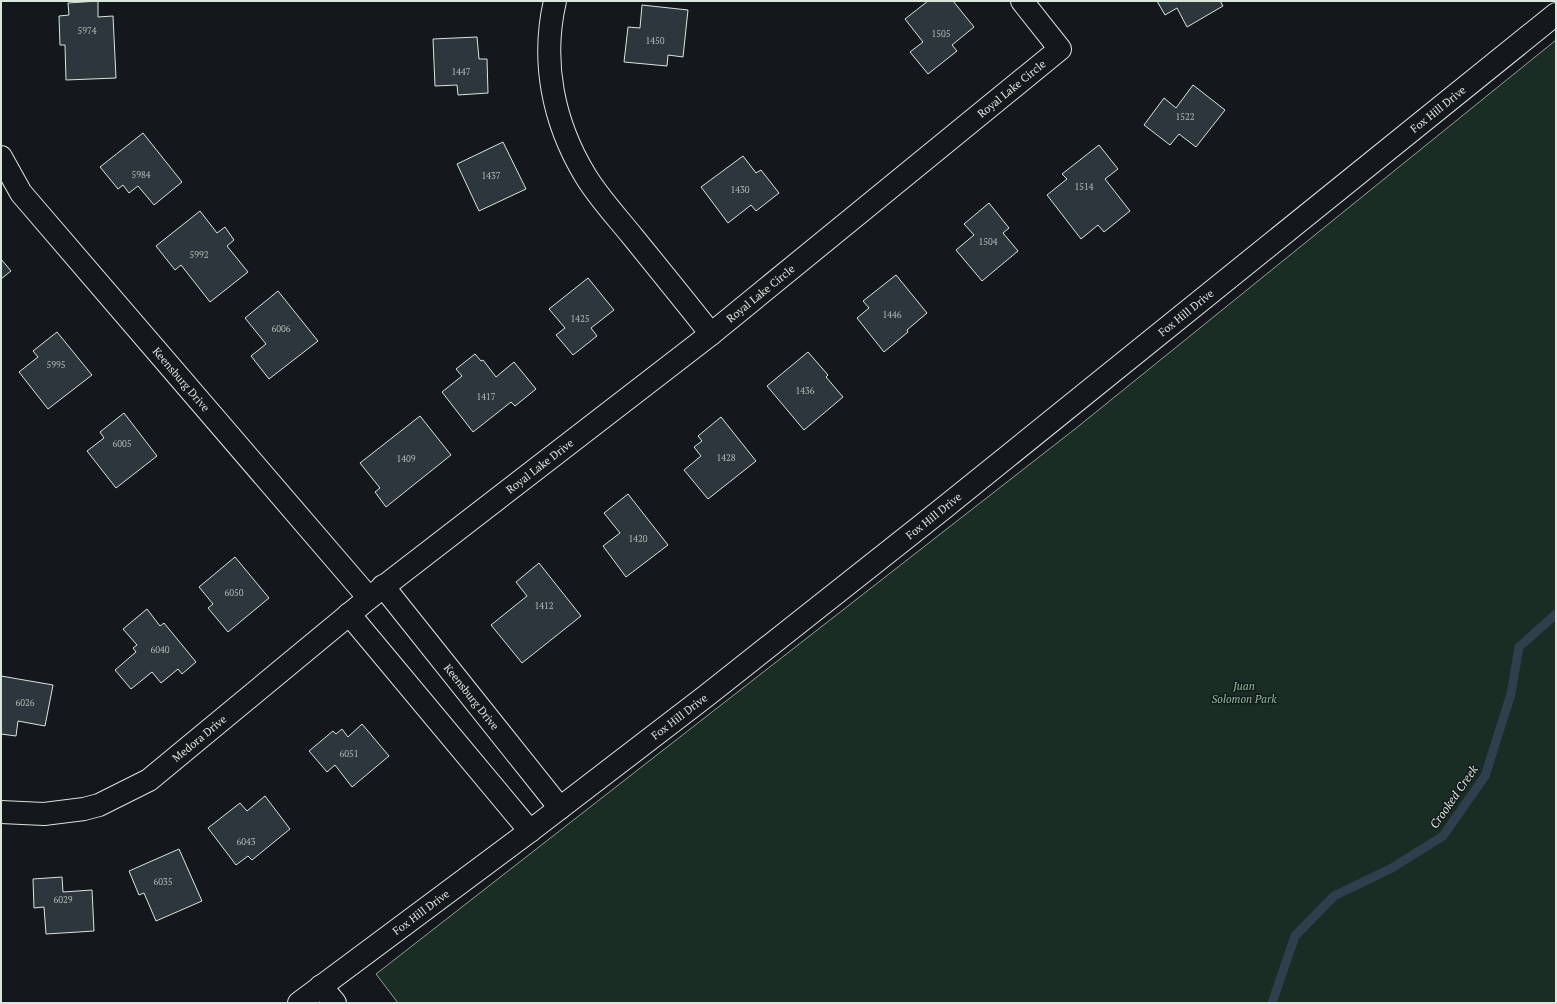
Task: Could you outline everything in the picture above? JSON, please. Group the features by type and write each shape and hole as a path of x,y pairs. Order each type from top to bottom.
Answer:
{"street":[{"path":"555,1 549,29 549,70 556,111 572,152 591,184 711,334"},
{"name":"Royal Lake Circle","path":"711,334 1060,49 1022,1"},
{"name":"Fox Hill Drive","path":"299,1003 530,831 706,696 945,507 1556,14"},
{"name":"Keensburg Drive","path":"1,157 21,193 376,592 560,808"},
{"name":"Royal Lake Drive","path":"376,592 711,334"},
{"name":"Medora Drive","path":"1,812 44,814 84,809 100,805 149,780 376,592"},
{"path":"349,614 530,831"},
{"path":"321,986 335,1003"}],"green space":[{"name":"Juan Solomon Park","path":"1556,40 1556,1003 398,1003 376,974 1075,429"}],"building":[{"path":"98,1 98,17 113,16 116,78 66,80 65,45 60,45 59,16 69,15 68,3"},
{"path":"928,1 953,1 974,27 952,45 957,51 928,74 910,52 923,42 905,19"},
{"path":"1157,1 1220,1 1223,6 1187,27 1177,8 1165,15"},
{"path":"642,5 688,10 683,57 668,55 667,66 624,62 628,27 640,28"},
{"path":"477,37 479,59 487,59 488,93 458,95 457,85 435,86 433,39"},
{"path":"1193,85 1225,110 1196,147 1179,134 1170,145 1144,125 1164,98 1176,108"},
{"path":"143,133 182,182 154,205 138,186 129,193 123,185 118,189 100,167"},
{"path":"503,142 526,189 479,211 457,164"},
{"path":"1099,145 1118,169 1105,179 1130,211 1104,232 1098,225 1081,239 1047,195 1067,179 1062,174"},
{"path":"743,156 756,173 761,170 779,193 756,211 751,205 728,223 701,187"},
{"path":"989,203 1009,228 1003,233 1018,251 982,281 956,250 974,235 964,224"},
{"path":"200,211 217,233 225,227 234,240 227,246 248,272 210,302 181,265 175,270 156,246"},
{"path":"1,259 11,271 1,279"},
{"path":"896,275 927,313 907,330 908,332 884,352 857,318 869,308 863,301"},
{"path":"588,278 614,310 591,328 597,336 573,355 556,335 565,328 549,309"},
{"path":"278,291 318,341 269,379 251,356 266,344 245,318"},
{"path":"57,332 92,375 48,409 19,372 38,357 33,351"},
{"path":"808,352 828,375 826,377 843,397 804,430 767,386"},
{"path":"475,354 481,361 483,360 496,377 514,362 536,389 515,406 511,402 473,432 442,392 462,376 456,369"},
{"path":"124,413 157,456 116,488 87,451 104,438 100,432"},
{"path":"420,416 451,455 386,507 375,492 380,488 360,463"},
{"path":"721,417 756,461 708,499 684,470 701,456 694,447 702,441 698,436"},
{"path":"628,494 668,545 626,577 603,546 620,533 604,513"},
{"path":"235,557 269,598 228,632 208,608 213,604 199,587"},
{"path":"539,563 581,616 522,663 491,625 527,596 516,582"},
{"path":"147,609 160,626 164,623 196,662 182,674 178,669 161,683 152,672 131,689 115,670 136,652 133,648 137,645 123,629"},
{"path":"1,676 53,685 45,726 18,721 16,736 1,734"},
{"path":"362,724 389,756 352,787 335,765 327,772 309,751 333,731 336,734 342,729 348,737"},
{"path":"265,796 290,829 252,860 248,856 236,865 208,828 240,803 247,811"},
{"path":"179,849 202,901 156,921 144,893 139,895 129,871"},
{"path":"62,877 63,892 92,890 94,931 46,934 44,907 34,908 33,879"}],"waterway":[{"name":"Crooked Creek","path":"1272,1003 1295,936 1334,896 1392,868 1443,836 1485,776 1511,694 1519,647 1556,614"}]}
